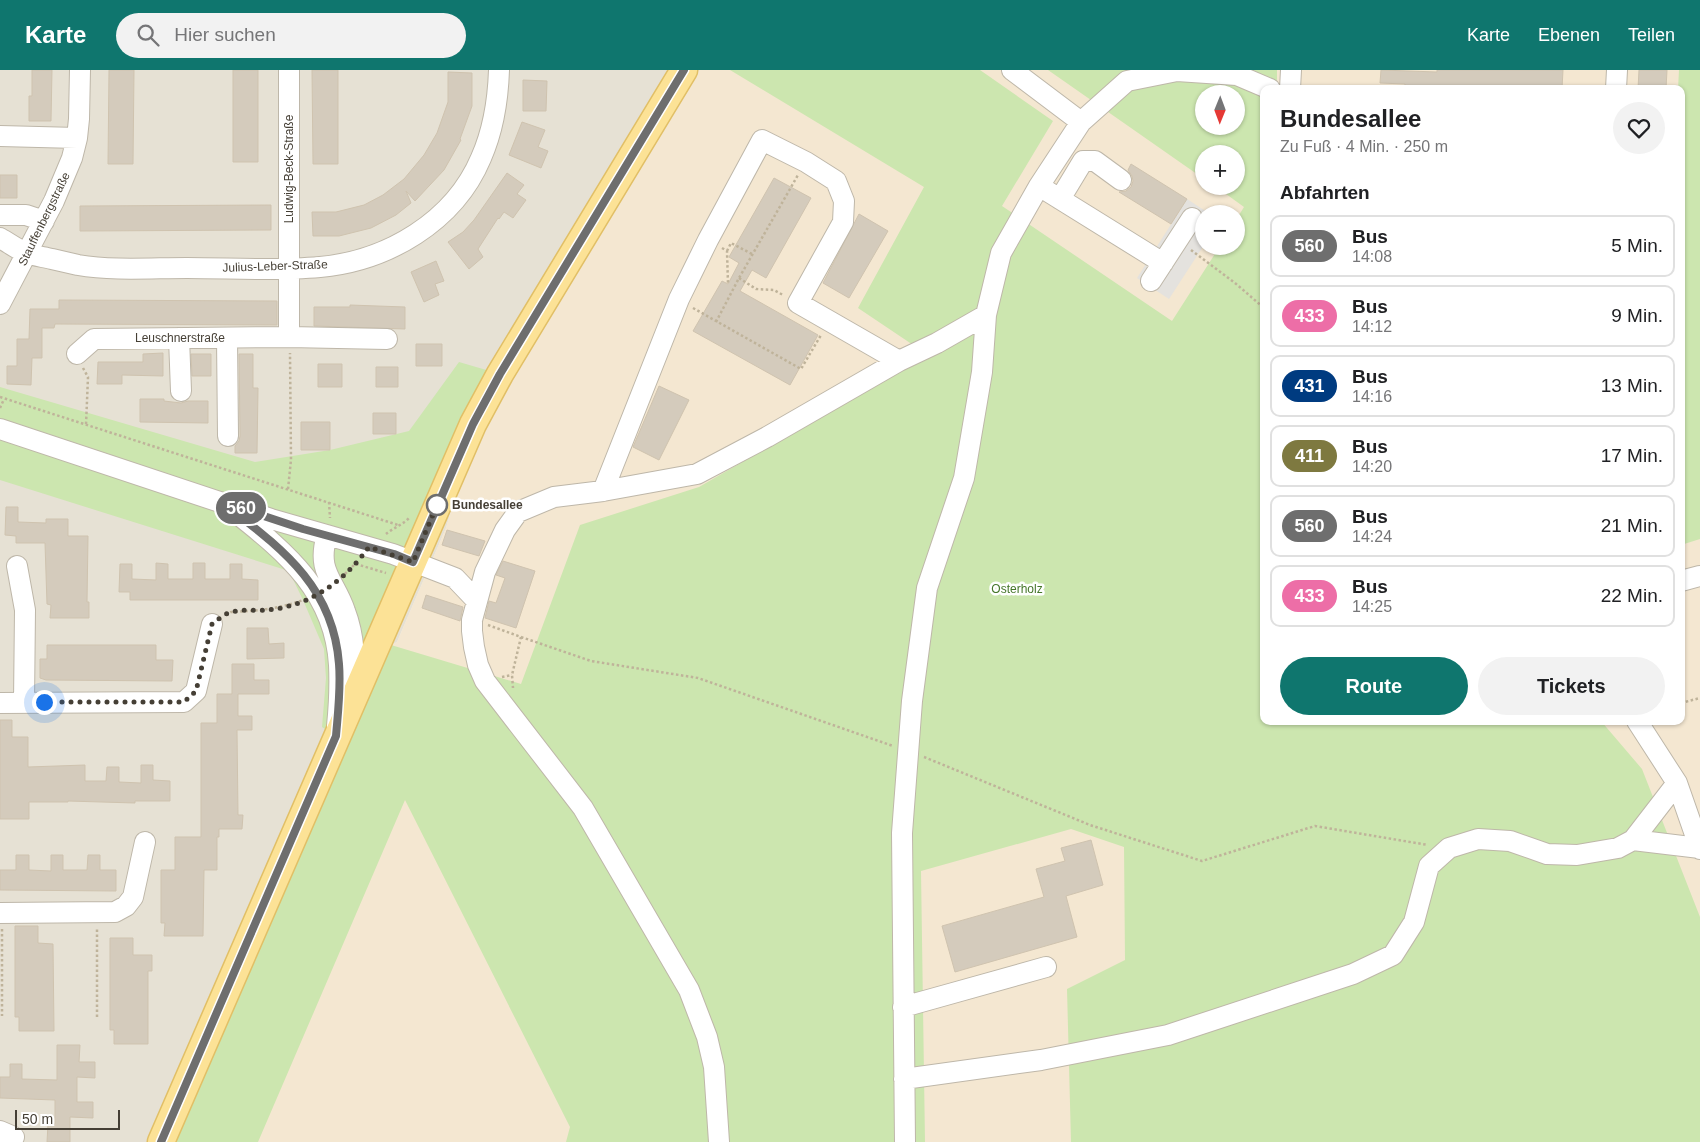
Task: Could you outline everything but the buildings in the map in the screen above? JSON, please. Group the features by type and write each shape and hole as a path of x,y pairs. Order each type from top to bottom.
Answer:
{"main road":[{"path":"160,1142 473,424 500,374 684,70"}],"street":[{"name":"Stauffenbergstraße","path":"0,304 28,254 65,179 77,138 80,70"},
{"name":"Ludwig-Beck-Straße","path":"289,70 289,268"},
{"name":"Julius-Leber-Straße","path":"0,238 28,254 79,265 110,268 321,267 353,261 379,253 408,239 427,227 450,206 466,185 481,159 491,128 498,91 499,70"},
{"path":"1012,70 1081,122"},
{"path":"1290,85 1291,70"},
{"path":"1616,85 1617,70"},
{"path":"905,1142 902,834 912,701 927,588 964,478 982,372 986,315 1001,253 1039,186 1081,122 1127,81 1177,71 1238,74 1261,85"},
{"path":"0,136 77,138"},
{"path":"602,491 679,299 708,240 762,140 806,162 836,181 844,201 843,222 798,303 899,361"},
{"path":"1060,199 1083,161 1095,161 1121,180"},
{"path":"1039,186 1163,263"},
{"path":"0,215 26,215 44,221"},
{"path":"1151,281 1192,218"},
{"path":"289,268 290,337"},
{"path":"719,1142 714,1067 707,1037 689,990 583,808 486,681 478,665 472,631 474,610 485,572 505,530 518,512 554,497 602,491 697,474 767,437 899,361 937,344 986,315"},
{"name":"Leuschnerstraße","path":"77,354 94,339 290,337 387,339"},
{"path":"179,338 181,391"},
{"path":"227,338 228,436"},
{"path":"0,429 222,502 369,547 455,578 485,572"},
{"path":"222,502 256,529 305,575 326,590 345,610 352,638 355,662 353,698"},
{"path":"326,535 322,551 328,616 335,639 339,663 336,736"},
{"path":"17,566 25,610 24,702"},
{"path":"1685,580 1700,576"},
{"path":"455,578 474,610"},
{"path":"0,703 184,702 196,691 212,624"},
{"path":"1633,840 1700,848 1677,783 1640,725"},
{"path":"904,1079 1041,1060 1168,1034 1353,974 1393,955 1414,922 1428,866 1449,848 1478,839 1510,841 1547,854 1577,855 1618,848 1633,840 1677,783"},
{"path":"1,913 115,912 126,906 133,897 145,842"},
{"path":"903,1007 1046,967"}],"path":[{"path":"716,322 752,254 806,162"},
{"path":"708,240 727,251"},
{"path":"1177,240 1235,283 1260,305"},
{"path":"728,284 727,251 731,243 752,254"},
{"path":"739,278 756,289 774,290 798,303"},
{"path":"679,299 716,322 801,369 829,320"},
{"path":"288,489 291,460 290,337"},
{"path":"77,354 88,377 86,425"},
{"path":"0,408 2,398 398,525"},
{"path":"212,624 231,612 268,610 288,606 326,590 356,564 369,547 398,525 407,521"},
{"path":"474,610 521,637 591,660 698,678 908,751 1090,825 1202,860 1315,826 1449,848"},
{"path":"515,718 512,675 521,637"},
{"path":"1685,702 1700,698"},
{"path":"97,912 97,1018"},
{"path":"1,913 2,1016"}],"shaded area":[{"path":"0,70 698,70 530,349 456,494 446,528 397,642 391,645 175,1142 0,1142"},
{"name":"Osterholz","path":"698,70 1700,70 1700,1142 175,1142 391,645 397,642 446,528 456,494 482,432"},
{"path":"1187,199 1196,205 1195,255 1198,255 1169,299 1137,278"}],"green space":[{"name":"Osterholz","path":"730,70 980,70 1053,121 1002,206 1172,321 1214,255 1245,255 1245,205 1241,205 1227,195 1245,195 1245,145 1195,145 1195,173 1048,70 1277,70 1277,85 1260,85 1260,725 1604,725 1642,769 1700,917 1700,1142 1071,1142 1067,989 1125,960 1124,847 1071,829 921,871 925,1142 566,1142 570,1127 405,800 258,1142 175,1142 391,645 521,684 580,525 699,487 928,355 858,308 924,187"},
{"path":"1679,70 1700,70 1700,539 1685,544 1685,85 1678,85"},
{"path":"459,362 500,374 336,736 322,727 326,678 324,649 289,571 0,480 0,387 255,462 330,450 409,431"}],"bus line":[{"name":"560","path":"161,1142 336,736 339,663 335,639 328,616 318,594 305,575 290,559 222,502 303,529 394,554 413,562 473,424 500,374 684,70"}],"place":[{"name":"Bundesallee","path":"437,505"}],"route":[{"path":"44,702 184,702 196,691 212,624 231,612 268,610 288,606 318,594 333,585 356,564 369,547 413,562 437,505"}]}
